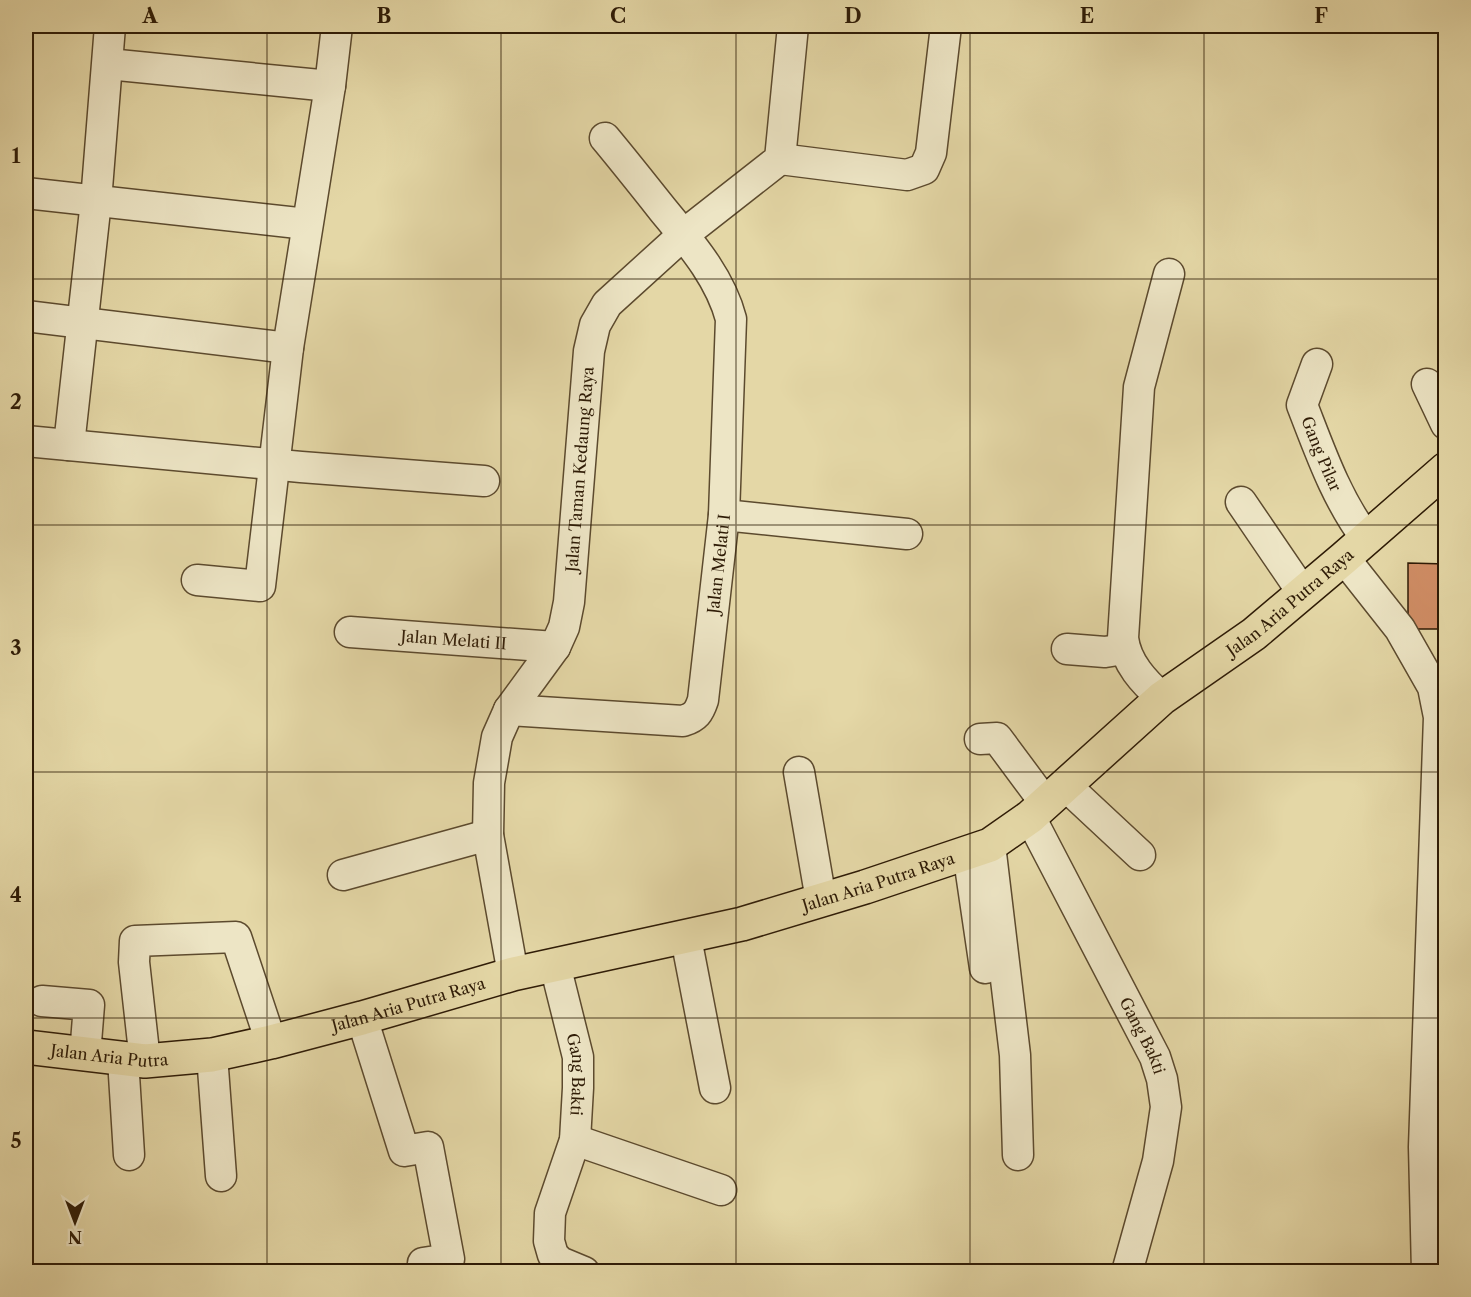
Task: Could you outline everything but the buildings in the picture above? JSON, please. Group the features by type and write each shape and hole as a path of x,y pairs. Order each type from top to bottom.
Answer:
{"main road":[{"name":"Jalan Aria Putra Raya","path":"202,1055 271,1042 513,974 742,924 979,848 1047,802 1162,698 1254,634 1446,469"},
{"name":"Jalan Aria Putra","path":"26,1047 141,1060 202,1055"}],"street":[{"path":"69,446 96,201 110,26"},
{"path":"198,580 260,586 288,348 330,86 337,26"},
{"path":"793,26 780,159 907,175 924,169 931,153 946,26"},
{"path":"108,64 330,86"},
{"name":"Jalan Melati I","path":"509,710 683,721 691,719 699,712 703,700 724,515 731,319 726,300 715,279 683,235 605,138"},
{"name":"Jalan Taman Kedaung Raya","path":"513,974 488,835 489,783 497,737 509,710 555,647 564,627 569,602 589,351 595,325 607,304 683,235 780,159"},
{"path":"26,193 307,224"},
{"path":"1162,698 1142,680 1124,649 1123,638 1138,387 1169,274"},
{"path":"26,316 288,348"},
{"name":"Gang Pilar","path":"1317,364 1302,405 1336,490 1350,517 1355,548 1433,687 1439,717 1442,750 1438,949 1424,1147 1427,1272"},
{"path":"1427,384 1446,424"},
{"path":"26,441 484,481"},
{"path":"1241,502 1303,593"},
{"path":"724,515 907,534"},
{"name":"Jalan Melati II","path":"350,632 555,647"},
{"path":"1067,649 1105,652 1124,649"},
{"path":"980,739 997,738 1047,802 1140,855"},
{"path":"799,772 820,900"},
{"name":"Gang Bakti","path":"1047,802 1155,1057 1162,1079 1166,1107 1158,1161 1127,1272"},
{"path":"343,875 488,835"},
{"path":"979,848 990,997"},
{"path":"979,848 1015,1055 1018,1155"},
{"path":"129,1155 141,1060 134,962 135,941 236,937 271,1042"},
{"path":"686,938 715,1088"},
{"name":"Gang Bakti","path":"555,965 578,1057 575,1140 550,1213 549,1241 553,1255 560,1262 584,1272"},
{"path":"42,1001 88,1005 86,1054"},
{"path":"362,1018 404,1150 428,1147 449,1259 423,1263 424,1272"},
{"path":"202,1055 220,1176"},
{"path":"575,1140 721,1190"}]}
